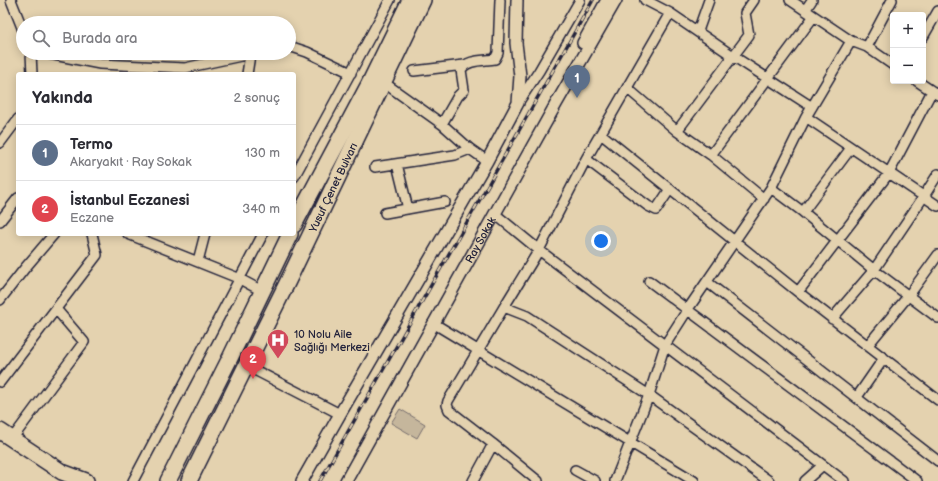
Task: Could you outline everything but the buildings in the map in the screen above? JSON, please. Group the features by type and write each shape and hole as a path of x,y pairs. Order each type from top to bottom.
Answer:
{"highway":[{"name":"Yusuf Çenet Bulvarı","path":"296,221 369,84 410,0"},
{"name":"Yusuf Çenet Bulvarı","path":"189,481 423,0"},
{"path":"168,481 289,236"},
{"path":"4,437 63,478 85,481"}],"street":[{"path":"11,0 17,16"},
{"path":"296,173 390,0"},
{"path":"414,71 464,65 496,59 498,53 500,0"},
{"path":"517,0 516,43 520,76 518,103"},
{"path":"302,481 487,161 518,103 539,71 580,0"},
{"path":"341,481 487,213 607,0"},
{"name":"Ray Sokak","path":"346,481 433,323 616,0"},
{"path":"645,0 670,13 732,56 812,107"},
{"path":"698,31 709,0"},
{"path":"677,131 749,35 745,13 754,0"},
{"path":"790,0 806,9 851,41 867,48 890,63"},
{"path":"806,9 812,0"},
{"path":"867,48 892,0"},
{"path":"926,32 938,11"},
{"path":"536,480 449,410 447,405 448,401 539,250 586,159 670,13"},
{"path":"711,155 814,16"},
{"path":"615,481 649,395 665,345 771,188 806,117 851,41"},
{"path":"296,48 351,73"},
{"path":"31,60 32,72"},
{"path":"80,60 100,64 184,71 229,60"},
{"path":"248,72 251,60"},
{"path":"98,72 100,64"},
{"path":"442,124 458,96 464,90 461,70 464,65"},
{"path":"383,82 442,124 470,149 487,161"},
{"path":"798,292 889,173 935,93 922,84"},
{"path":"627,88 677,131 711,155 764,199"},
{"path":"806,117 938,206"},
{"path":"0,143 16,122"},
{"path":"601,134 832,319 938,399"},
{"path":"803,212 851,148"},
{"path":"375,167 455,155 470,149"},
{"path":"586,159 648,206 656,210 670,189"},
{"path":"396,164 408,209"},
{"path":"832,319 874,270 938,174"},
{"path":"771,188 838,239 874,270 938,318"},
{"path":"0,221 16,201"},
{"path":"385,213 445,202"},
{"path":"495,214 539,250 844,481"},
{"path":"0,300 52,236"},
{"path":"0,382 97,255 92,236"},
{"path":"133,236 238,278 262,291"},
{"path":"198,261 204,236"},
{"path":"133,481 238,278 262,236"},
{"path":"868,345 909,295 938,255"},
{"path":"649,281 917,481"},
{"path":"707,282 938,461"},
{"path":"504,307 527,316 649,395 769,481"},
{"path":"4,437 84,342 56,309"},
{"path":"433,323 694,481"},
{"path":"857,397 884,358"},
{"path":"245,365 340,414"},
{"path":"472,481 493,444"},
{"path":"805,481 823,466"},
{"path":"575,470 595,481"}],"shaded area":[{"path":"400,409 425,424 417,438 391,423"}],"railway":[{"path":"320,481 593,0"}],"place":[{"name":"Termo","path":"577,98"},
{"name":"10 Nolu Aile Sağlığı Merkezi","path":"278,360"},
{"name":"İstanbul Eczanesi","path":"253,379"}]}
